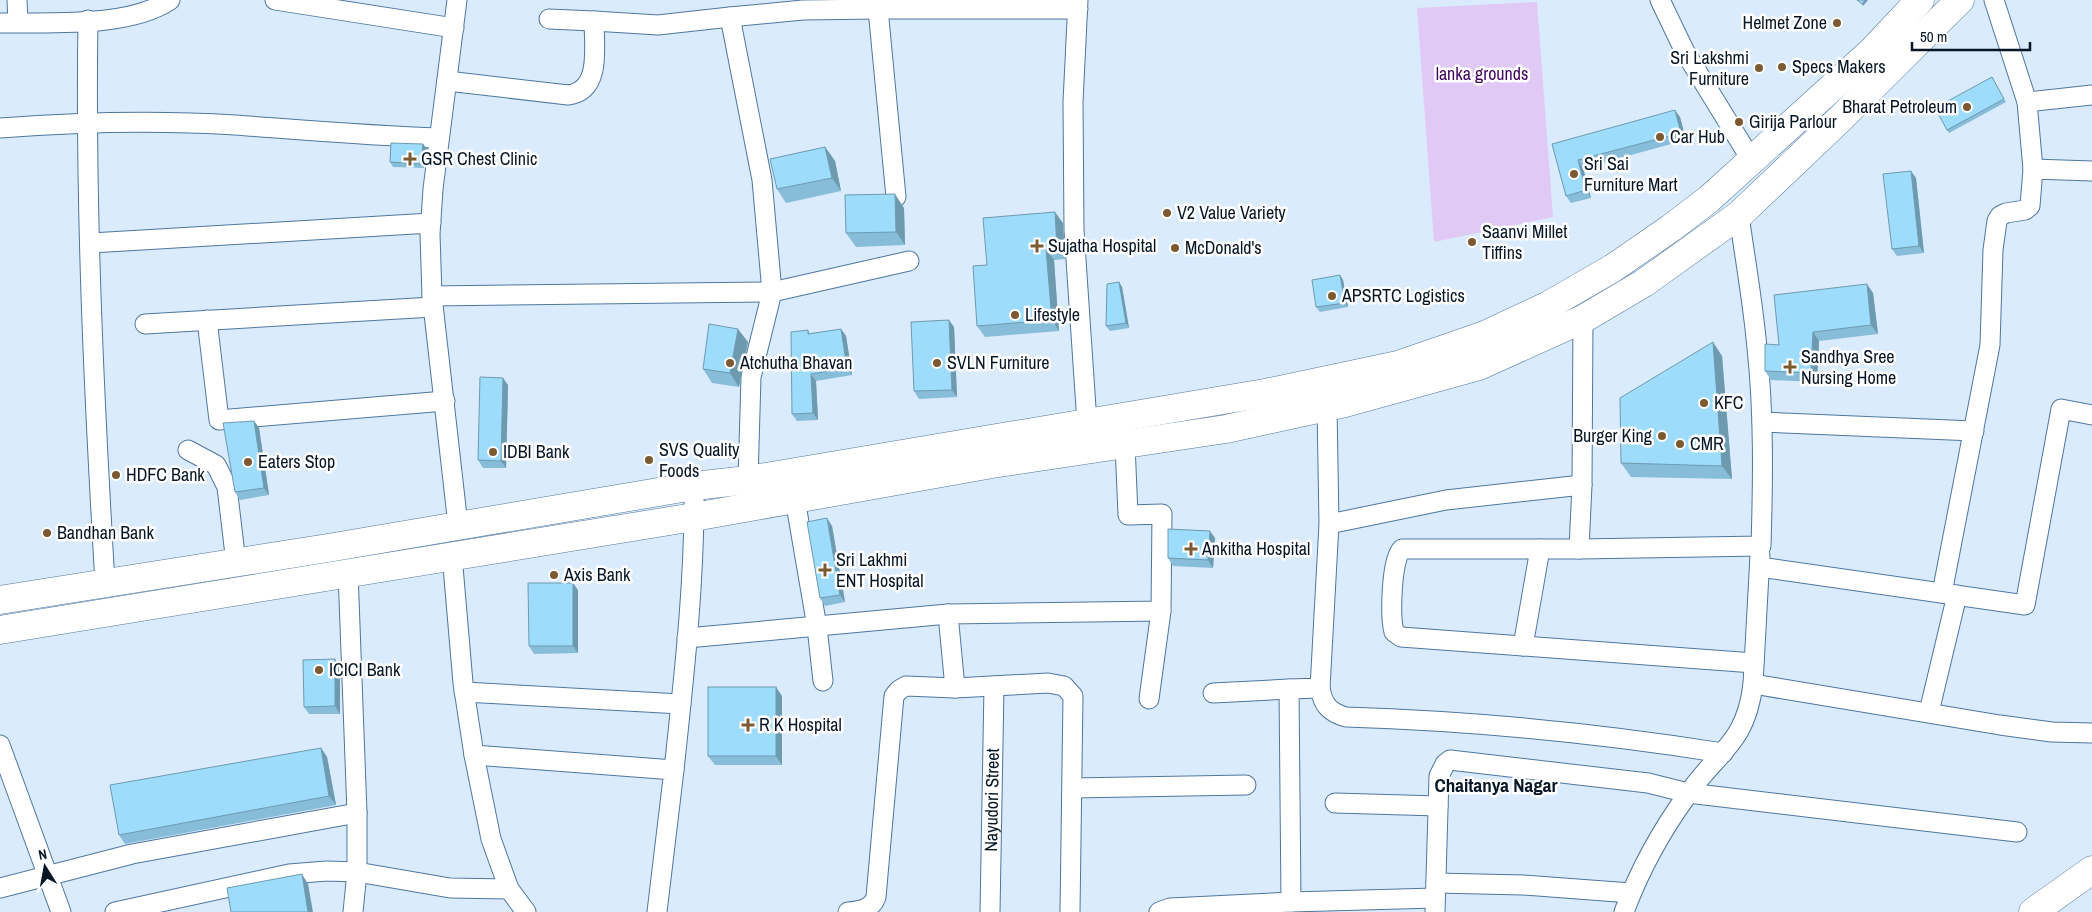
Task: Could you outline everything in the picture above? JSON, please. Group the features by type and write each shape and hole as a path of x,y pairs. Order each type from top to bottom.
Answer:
{"main road":[{"path":"0,600 236,563 694,486 748,480 1265,393 1359,374 1405,362 1486,334 1547,306 1613,268 1687,217 1752,161 1872,51 1920,0"},
{"path":"0,630 452,554 694,517 992,464 1226,429 1327,407 1479,366 1584,319 1644,283 1739,215 1841,118 1960,0"},
{"path":"2033,912 2092,870"}],"street":[{"path":"16,0 9,22 131,17 147,13 170,0"},
{"path":"275,0 454,28"},
{"path":"457,0 439,138 431,223 433,302 458,525"},
{"path":"1660,0 1685,52 1752,161"},
{"path":"1929,712 1974,431 1990,346 1993,250 1997,221 2006,213 2025,210 2030,206 2033,169 2027,102 1994,0"},
{"path":"549,19 658,25 803,10 1078,5 1074,102 1074,230 1087,422"},
{"path":"878,9 896,197"},
{"path":"730,18 762,180 772,292 751,377 748,480"},
{"path":"88,20 87,122 90,243 96,436 105,583"},
{"path":"447,81 568,95 578,94 585,89 591,80 594,21"},
{"path":"2027,102 2092,95"},
{"path":"0,128 87,122 234,125 366,136 439,138"},
{"path":"2033,169 2092,171"},
{"path":"1624,912 1641,868 1688,793 1736,738 1744,724 1750,703 1753,684 1761,546 1762,422 1757,348 1739,215"},
{"path":"90,243 431,223"},
{"path":"145,324 433,302 772,292 909,261"},
{"path":"1579,549 1582,484 1584,319"},
{"path":"207,320 219,420 445,401"},
{"path":"1327,407 1329,524 1320,688 1323,700 1328,708 1346,717 1519,727 1598,735 1723,753"},
{"path":"1760,567 2025,605 2061,409 2092,415"},
{"path":"1762,422 1974,431"},
{"path":"1125,444 1128,515 1162,514 1161,612 1149,698"},
{"path":"188,450 216,465 227,487 236,563"},
{"path":"1329,524 1446,500 1582,484"},
{"path":"657,912 687,638 694,486"},
{"path":"795,499 817,626 823,681"},
{"path":"1754,662 1397,636 1393,621 1396,562 1399,551 1407,548 1579,549 1761,546"},
{"path":"1523,646 1540,549"},
{"path":"452,554 464,692 474,755 491,839 509,889 526,912"},
{"path":"348,572 357,813 357,872 353,912"},
{"path":"687,638 948,614 1161,612"},
{"path":"948,614 955,688"},
{"path":"848,912 860,911 868,907 874,903 876,897 894,696 899,690 906,686 955,688 1048,683 1064,686 1070,691 1074,704 1070,912"},
{"path":"1753,684 2000,725 2052,732 2092,733"},
{"name":"Nayudori Street","path":"990,912 994,686"},
{"path":"1213,693 1320,688"},
{"path":"1289,689 1291,902"},
{"path":"464,692 681,704"},
{"path":"0,745 61,912"},
{"path":"474,755 674,770"},
{"path":"1435,898 1441,770 1445,764 1458,760 1648,784 1688,793 2017,832"},
{"path":"1072,788 1246,785"},
{"path":"1335,803 1438,806"},
{"path":"0,888 132,854 357,813"},
{"path":"115,912 288,874 357,872 450,888 509,889"},
{"path":"1159,912 1170,908 1435,898 1523,885 1631,893"}],"green space":[{"name":"lanka grounds","path":"1537,2 1553,217 1434,242 1417,8"}],"building":[{"path":"1857,0 1865,0 1862,4"},
{"path":"1992,77 2004,99 1947,130 1935,108"},
{"path":"1675,110 1681,133 1578,160 1586,190 1566,196 1552,144"},
{"path":"391,143 423,144 421,164 390,162"},
{"path":"825,147 832,178 777,189 770,159"},
{"path":"1911,171 1919,246 1892,249 1883,174"},
{"path":"895,194 896,232 846,233 845,195"},
{"path":"1055,212 1057,248 1046,249 1052,320 977,326 973,266 987,265 983,218"},
{"name":"APSRTC Logistics","path":"1340,275 1345,303 1316,307 1312,280"},
{"path":"1119,282 1126,323 1106,326 1107,284"},
{"path":"1867,284 1871,325 1813,332 1811,373 1765,371 1765,344 1779,345 1774,295"},
{"name":"SVLN Furniture","path":"949,320 952,390 914,391 911,322"},
{"path":"709,324 738,329 730,373 703,369"},
{"path":"841,329 847,368 811,374 813,413 792,414 791,332 808,330 808,334"},
{"name":"CMR","path":"1713,342 1722,466 1621,463 1620,398"},
{"path":"480,377 503,378 501,461 478,460"},
{"name":"Eaters Stop","path":"254,421 264,488 235,492 223,423"},
{"path":"827,518 840,595 820,598 807,522"},
{"path":"1168,529 1210,531 1208,560 1168,558"},
{"path":"528,583 573,583 573,646 529,646"},
{"path":"335,659 335,706 304,707 303,660"},
{"path":"708,687 776,687 776,756 708,756"},
{"path":"321,748 329,796 119,835 110,785"},
{"path":"302,874 308,912 231,912 227,888"}],"place":[{"name":"Helmet Zone","path":"1837,23"},
{"name":"Specs Makers","path":"1782,67"},
{"name":"Sri Lakshmi Furniture","path":"1759,68"},
{"name":"Bharat Petroleum","path":"1967,107"},
{"name":"Girija Parlour","path":"1739,122"},
{"name":"Car Hub","path":"1660,137"},
{"name":"GSR Chest Clinic","path":"410,159"},
{"name":"Sri Sai Furniture Mart","path":"1574,174"},
{"name":"V2 Value Variety","path":"1167,213"},
{"name":"Saanvi Millet Tiffins","path":"1472,242"},
{"name":"Sujatha Hospital","path":"1037,246"},
{"name":"McDonald's","path":"1175,248"},
{"name":"APSRTC Logistics","path":"1332,296"},
{"name":"Lifestyle","path":"1015,315"},
{"name":"Atchutha Bhavan","path":"730,363"},
{"name":"SVLN Furniture","path":"937,363"},
{"name":"Sandhya Sree Nursing Home","path":"1790,367"},
{"name":"KFC","path":"1704,403"},
{"name":"Burger King","path":"1662,436"},
{"name":"CMR","path":"1680,444"},
{"name":"IDBI Bank","path":"493,452"},
{"name":"SVS Quality Foods","path":"649,460"},
{"name":"Eaters Stop","path":"248,462"},
{"name":"HDFC Bank","path":"116,475"},
{"name":"Bandhan Bank","path":"47,533"},
{"name":"Ankitha Hospital","path":"1191,549"},
{"name":"Sri Lakhmi ENT Hospital","path":"825,570"},
{"name":"Axis Bank","path":"554,575"},
{"name":"ICICI Bank","path":"319,670"},
{"name":"R K Hospital","path":"748,725"}],"district":[{"name":"Chaitanya Nagar","path":"1496,785"}]}
